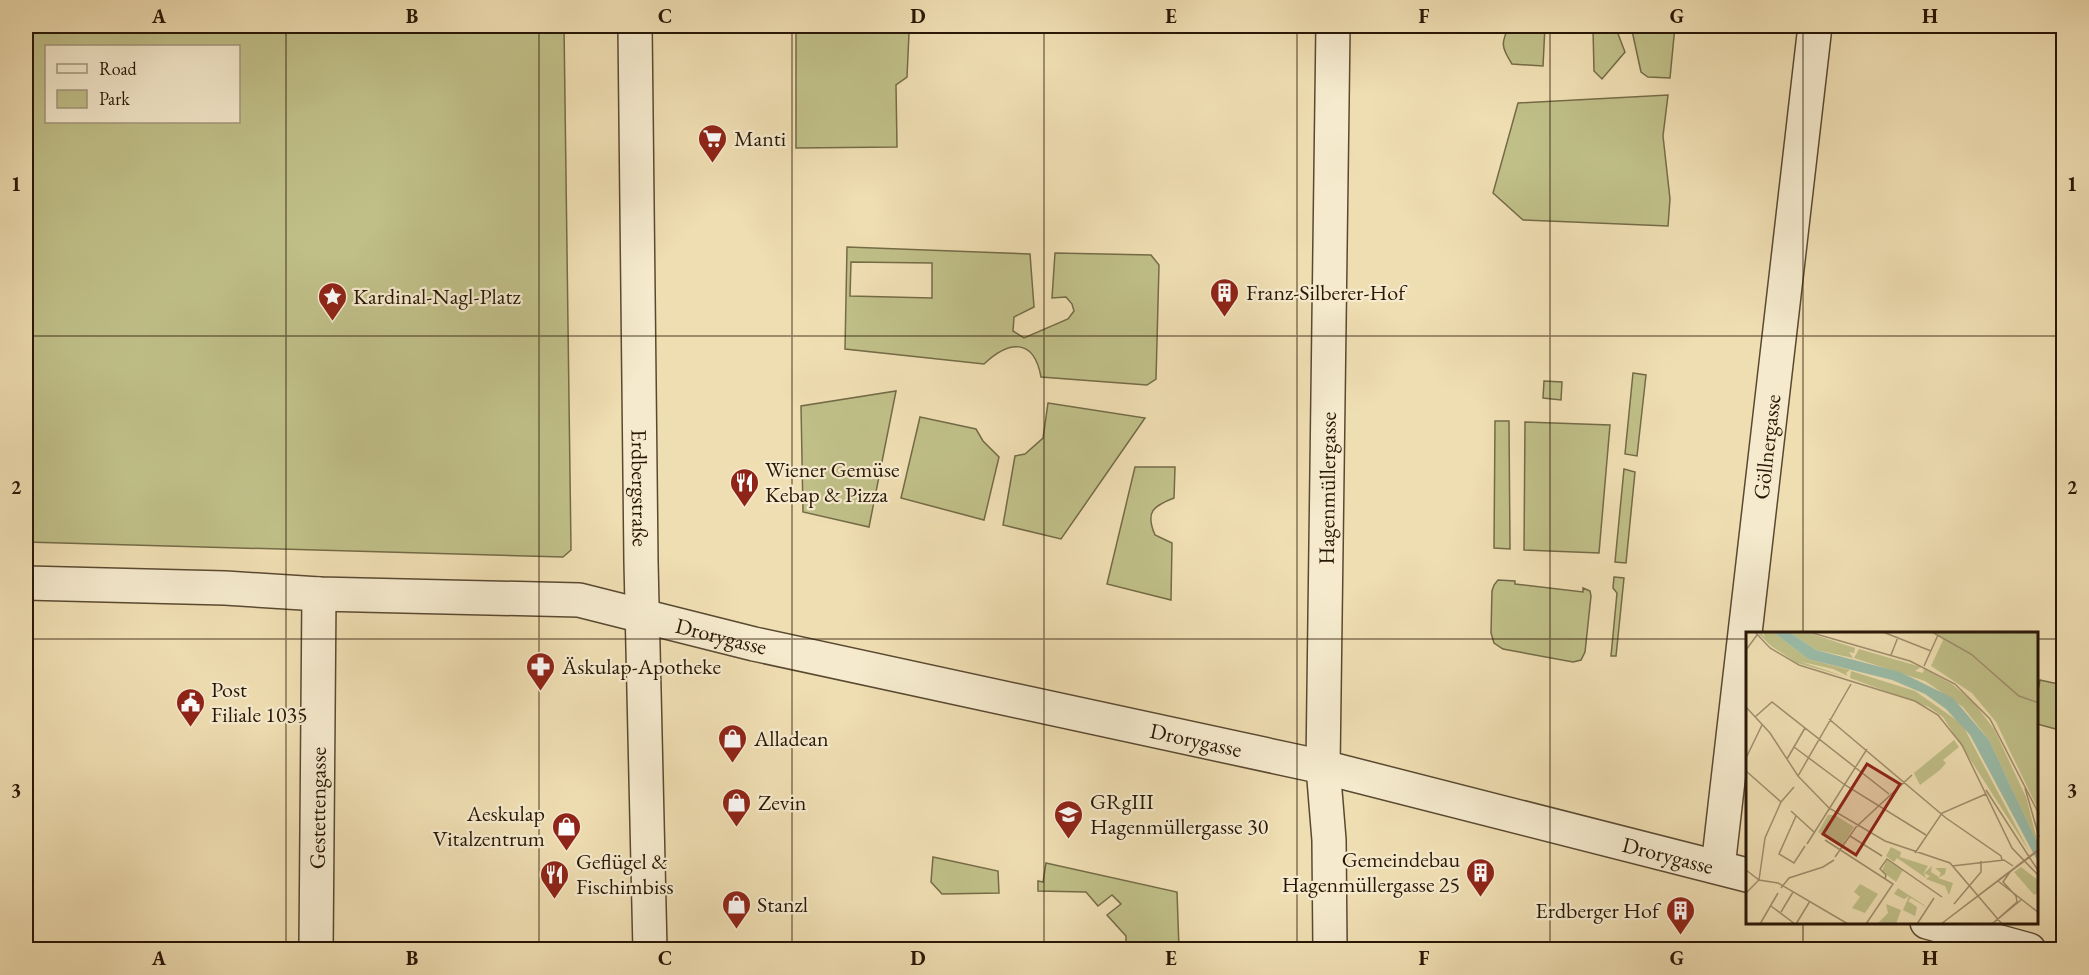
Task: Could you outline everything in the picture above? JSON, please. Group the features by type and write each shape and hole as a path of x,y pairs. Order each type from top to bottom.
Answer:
{"street":[{"name":"Erdbergstraße","path":"635,26 650,950"},
{"name":"Hagenmüllergasse","path":"1330,950 1329,840 1323,767 1333,26"},
{"name":"Göllnergasse","path":"1755,632 1815,26"},
{"path":"26,583 225,588 319,594 579,600 643,615"},
{"name":"Gestettengasse","path":"316,950 319,594"},
{"name":"Drorygasse","path":"643,615 754,644 1323,767 1732,871"},
{"name":"Göllnergasse","path":"1732,871 1746,728"},
{"path":"1934,924 2030,950"}],"green space":[{"name":"Kardinal-Nagl-Platz","path":"26,26 564,26 571,550 563,557 26,542"},
{"path":"1509,26 1545,26 1543,66 1512,64 1503,45"},
{"path":"1550,26 1615,26 1625,52 1602,79 1594,71 1593,29"},
{"path":"1631,26 1675,26 1670,78 1648,77 1641,72"},
{"path":"796,33 909,33 907,77 896,85 897,147 796,148"},
{"path":"1668,95 1663,136 1670,199 1668,226 1523,220 1493,193 1518,103"},
{"path":"847,247 1030,254 1034,307 1014,317 1013,331 1024,338 1068,319 1074,311 1066,297 1052,298 1055,253 1151,255 1159,265 1156,379 1147,385 1041,377 1033,355 1019,347 1002,350 984,364 845,349","holes":["851,262 932,263 932,298 850,296"]},
{"path":"1633,373 1646,375 1637,456 1625,454"},
{"path":"1544,381 1562,382 1561,400 1543,398"},
{"path":"896,391 869,527 803,512 801,406"},
{"path":"1048,403 1145,418 1061,539 1003,525 1015,456 1025,454 1043,438"},
{"path":"920,417 976,429 983,441 999,457 984,520 901,498"},
{"path":"1495,421 1509,421 1510,549 1494,548"},
{"path":"1525,422 1610,425 1599,553 1524,550"},
{"path":"1135,467 1175,467 1174,498 1156,507 1151,515 1155,535 1172,543 1171,600 1107,584"},
{"path":"1624,469 1635,472 1626,563 1615,562"},
{"path":"1614,577 1624,578 1616,656 1611,656 1617,593 1613,588"},
{"path":"1498,580 1583,592 1583,588 1590,591 1585,652 1581,660 1573,662 1503,649 1494,643 1491,633 1492,591"},
{"path":"2040,680 2063,685 2063,731 2038,724"},
{"path":"933,857 998,871 999,893 942,894 931,882"},
{"path":"1046,863 1177,892 1179,949 1126,949 1126,936 1107,915 1121,904 1112,895 1098,906 1086,892 1038,891 1038,881 1043,882"}],"place":[{"name":"Manti","path":"713,164"},
{"name":"Franz-Silberer-Hof","path":"1225,318"},
{"name":"Kardinal-Nagl-Platz","path":"332,322"},
{"name":"Wiener Gemüse Kebap & Pizza","path":"744,508"},
{"name":"Äskulap-Apotheke","path":"541,692"},
{"name":"Post Filiale 1035","path":"190,728"},
{"name":"Alladean","path":"733,764"},
{"name":"Zevin","path":"737,828"},
{"name":"GRgIII Hagenmüllergasse 30","path":"1069,840"},
{"name":"Aeskulap Vitalzentrum","path":"566,852"},
{"name":"Gemeindebau Hagenmüllergasse 25","path":"1481,898"},
{"name":"Geflügel & Fischimbiss","path":"555,900"},
{"name":"Stanzl","path":"736,930"},
{"name":"Erdberger Hof","path":"1680,936"}]}
